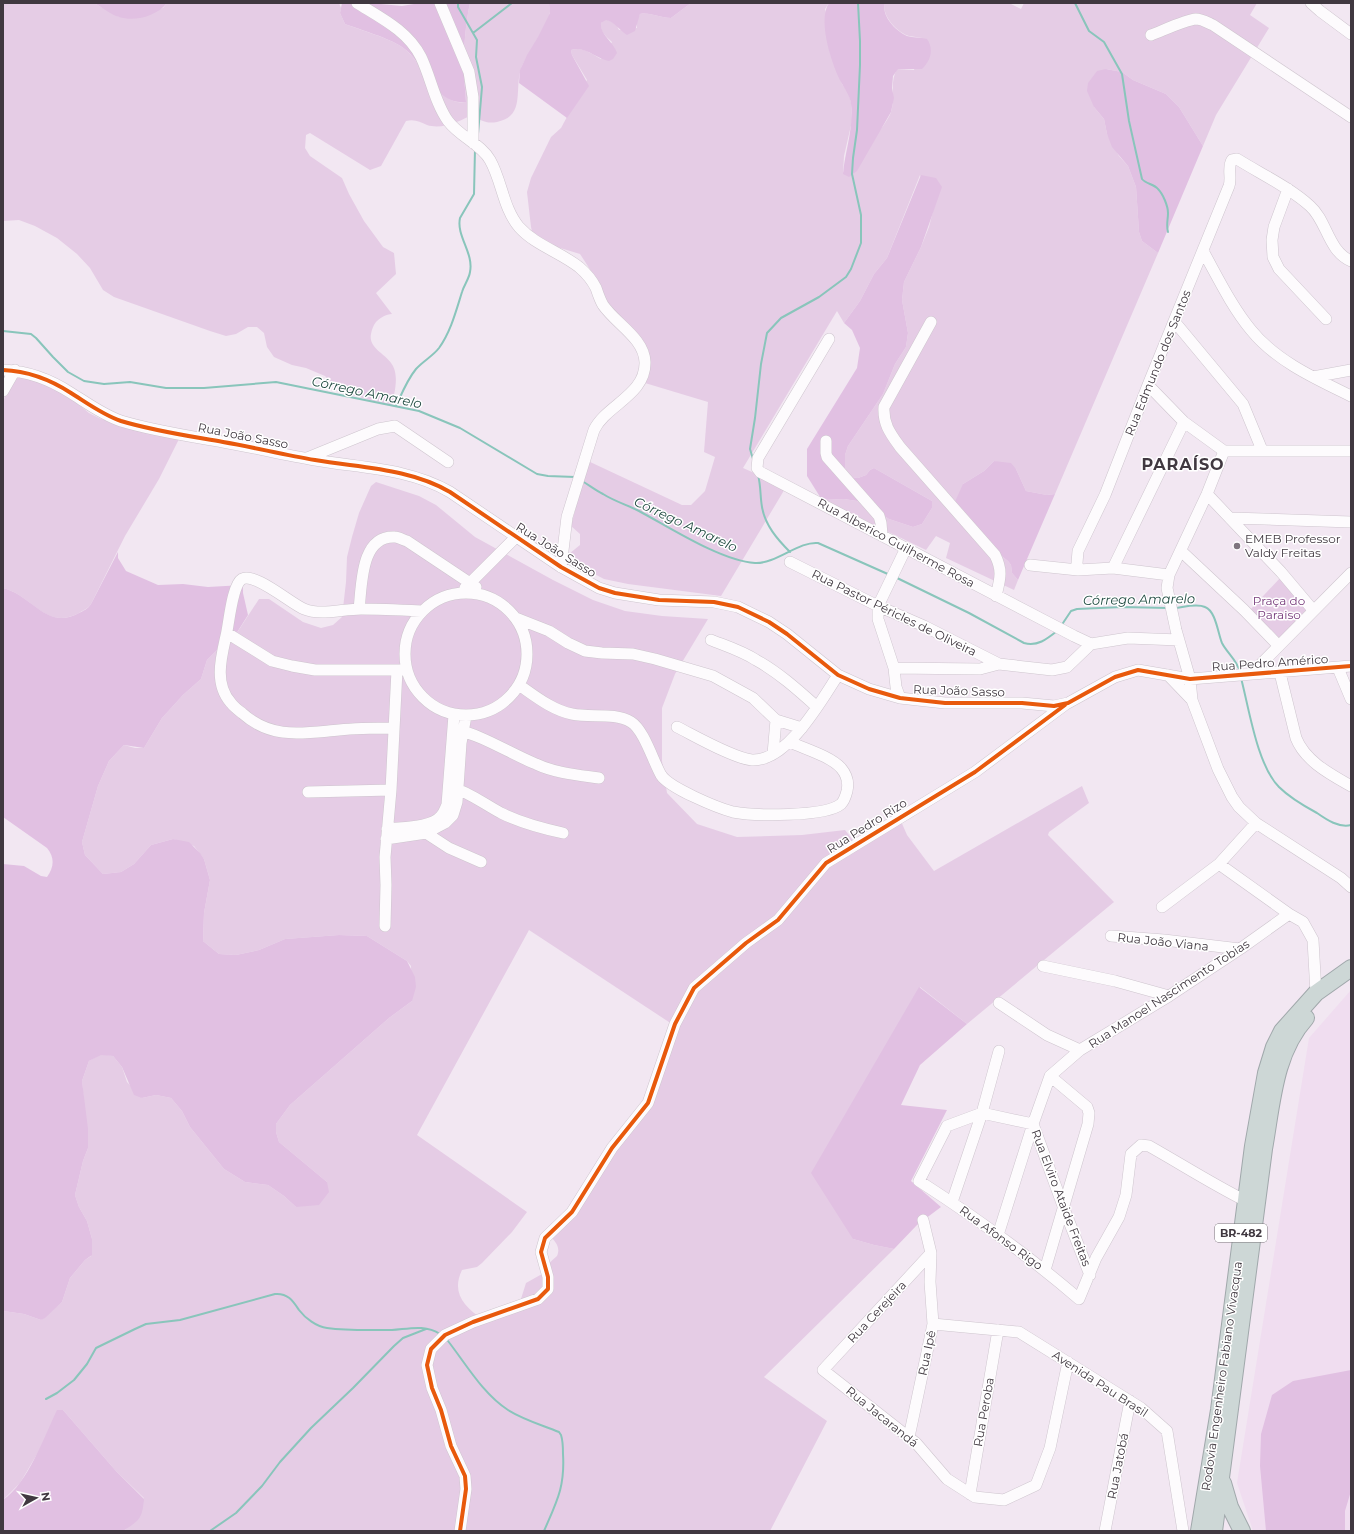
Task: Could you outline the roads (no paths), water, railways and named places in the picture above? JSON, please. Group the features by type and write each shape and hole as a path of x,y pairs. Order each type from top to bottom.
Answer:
{"highway":[{"name":"Rodovia Engenheiro Fabiano Vivacqua","path":"1199,1531 1241,1280 1266,1073 1274,1047 1282,1031 1316,993 1351,968"},
{"name":"Rodovia Engenheiro Fabiano Vivacqua","path":"1214,1531 1227,1430 1241,1280 1246,1201 1258,1148 1278,1074 1286,1049 1294,1033 1317,1006 1351,980"},
{"path":"1219,1410 1227,1430"},
{"path":"1222,1478 1230,1507 1242,1531"}],"street":[{"path":"357,3 405,35 414,45 448,121 458,132 488,156 495,169 507,207 520,227 544,246 578,266 588,276 602,303 630,334 644,354 645,363 639,384 629,396 603,416 598,422 567,517 561,567"},
{"path":"440,3 463,58 471,83 473,143"},
{"path":"1311,3 1351,34"},
{"path":"1151,35 1195,19 1213,25 1351,117"},
{"name":"Rua Edmundo dos Santos","path":"1078,570 1078,551 1106,495 1148,385 1229,186 1231,176 1230,162 1232,160 1237,160 1288,190"},
{"path":"1326,319 1279,269 1273,257 1272,240 1274,227 1288,190 1314,210 1336,250 1341,256 1351,261"},
{"path":"1203,251 1233,304 1252,331 1271,350 1313,377 1351,396"},
{"path":"1174,321 1243,404 1262,450"},
{"path":"930,322 884,406 883,416 889,430 900,447 995,555 1000,565 1001,576 996,596"},
{"name":"Rua Alberico Guilherme Rosa","path":"829,339 758,458 757,468 760,472 996,596 1091,644"},
{"name":"Rua João Sasso","path":"3,370 15,370 37,376 55,384 105,414 121,421 307,458 403,473 436,484 561,567 599,588 615,593 659,600 714,602 738,607 769,622 788,634 838,675 869,689 900,698 966,704 1022,703 1054,706 1068,703 1115,677 1138,670 1190,679"},
{"path":"3,391 15,370"},
{"path":"1313,377 1351,370"},
{"path":"1148,385 1184,422 1224,451 1351,451"},
{"path":"1113,568 1184,422"},
{"path":"307,458 378,429 395,426 448,462"},
{"path":"826,441 827,457 879,516 882,535"},
{"path":"1224,451 1207,494 1169,575 1167,588 1190,679 1192,700 1218,769 1232,797 1239,807 1256,823 1341,878 1351,887"},
{"path":"1207,494 1281,572 1313,610"},
{"path":"1231,518 1351,522"},
{"path":"359,609 364,565 371,548 382,539 396,537 407,541 470,589 485,595 507,608 516,618 524,634 527,651 526,668 519,684 510,697 497,707 482,714 466,716 454,715 438,709 424,699 401,670"},
{"path":"385,926 386,834 391,790 394,728 404,649 409,628 421,611 433,602 446,595 470,589 518,539"},
{"path":"900,698 896,687 894,668 880,624 878,606 906,548"},
{"path":"1181,551 1244,610 1278,645"},
{"name":"Rua Pastor Péricles de Oliveira","path":"790,562 878,606 924,626 998,664"},
{"path":"1030,565 1078,570 1113,568 1169,575"},
{"path":"1243,674 1278,645 1351,573"},
{"path":"394,728 365,728 297,734 278,732 261,727 247,718 230,702 220,678 220,662 233,598 239,583 243,579 249,578 258,581 303,608 322,612 359,609 421,611"},
{"path":"516,618 549,631 568,643 585,651 633,654 713,676 753,698 776,720 802,728"},
{"path":"227,632 272,661 292,666 315,670 401,670"},
{"path":"894,668 980,669 998,664 1052,670 1067,667 1091,644 1128,638 1179,640"},
{"path":"711,640 735,649 774,671 817,707"},
{"name":"Rua Pedro Américo","path":"1190,679 1243,674 1280,673 1351,666"},
{"path":"1338,668 1351,699"},
{"path":"1280,673 1296,738 1300,747 1331,775 1351,786"},
{"path":"677,727 736,756 751,760 763,760 790,742 802,728 838,675"},
{"path":"1168,675 1192,700"},
{"path":"519,684 558,710 571,714 611,717 632,722 638,729 662,776 685,792 732,812 752,814 809,813 834,808 842,803 848,786 847,776 841,768 831,760 790,742"},
{"name":"Rua Pedro Rizo","path":"460,1531 466,1489 465,1476 451,1446 441,1410 432,1388 427,1365 431,1349 445,1335 473,1322 538,1299 548,1289 548,1277 541,1252 545,1238 572,1212 612,1148 648,1103 675,1024 694,988 746,943 778,920 826,863 975,772 1068,703"},
{"path":"386,834 424,825 441,816 453,788 457,730 454,715"},
{"path":"457,730 466,716"},
{"path":"773,754 776,720"},
{"path":"457,730 538,765 563,772 599,778"},
{"path":"453,788 524,824 563,833"},
{"path":"386,834 426,833 446,823 452,815 457,802 453,788"},
{"path":"308,792 391,790"},
{"path":"1162,907 1220,864 1256,823"},
{"path":"426,833 449,848 481,862"},
{"path":"1220,864 1289,914 1303,922 1313,940 1316,993"},
{"name":"Rua Manoel Nascimento Tobias","path":"1050,1076 1080,1050 1169,996 1240,949 1289,914"},
{"name":"Rua João Viana","path":"1111,936 1164,940 1240,949"},
{"path":"1043,966 1115,981 1169,996"},
{"path":"999,1003 1047,1035 1080,1050"},
{"path":"952,1202 982,1113 999,1051"},
{"path":"998,1235 1032,1124 1050,1076 1087,1107 1089,1113 1088,1124 1062,1206 1045,1270"},
{"name":"Rua Elviro Ataide Freitas","path":"982,1113 1032,1124 1062,1206 1090,1275"},
{"name":"Rua Afonso Rigo","path":"982,1113 947,1126 919,1181 952,1202 998,1235 1045,1270 1079,1300 1090,1275"},
{"path":"1090,1275 1096,1258 1119,1217 1126,1195 1131,1154 1141,1145 1149,1146 1246,1201"},
{"name":"Rua Ipê","path":"909,1437 933,1324 930,1282 931,1253 923,1220"},
{"name":"Rua Cerejeira","path":"823,1370 931,1253"},
{"name":"Avenida Pau Brasil","path":"933,1324 1019,1332 1142,1408 1167,1431 1183,1531"},
{"name":"Rua Peroba","path":"970,1494 998,1330"},
{"name":"Rua Jacarandá","path":"823,1370 916,1443 948,1479 975,1497 1004,1500 1036,1485 1050,1448 1068,1362"},
{"name":"Rua Jatobá","path":"1105,1531 1130,1401"}],"waterway":[{"path":"458,3 458,7 477,40 476,57 482,87 478,134"},
{"path":"473,33 512,3"},
{"path":"753,459 750,449 761,364 767,333 781,318 819,297 846,277 851,269 861,243 861,215 852,174 857,130 860,65 858,3"},
{"path":"1075,3 1089,31 1104,42 1122,74 1129,121 1142,179 1156,187 1163,197 1168,210 1168,232"},
{"path":"396,406 413,373 437,351 447,335 469,275 471,265 470,258 459,225 460,218 474,194 475,149"},
{"name":"Córrego Amarelo","path":"3,331 31,334 68,372 84,381 104,384 130,382 166,388 204,388 276,382 419,411 460,428 537,474 575,477"},
{"path":"758,475 762,507 766,520 776,537 790,552"},
{"name":"Córrego Amarelo","path":"582,481 597,491 639,511 711,550 741,561 755,563 763,562 771,560 803,545 818,543 890,575"},
{"name":"Córrego Amarelo","path":"895,577 969,613 1024,643 1038,643 1057,631"},
{"name":"Córrego Amarelo","path":"1175,608 1198,605 1209,609 1214,618 1222,643 1237,664 1240,672"},
{"name":"Córrego Amarelo","path":"1061,626 1071,611 1077,609 1122,607 1168,608"},
{"name":"Córrego Amarelo","path":"1241,678 1259,751 1271,777 1279,787 1297,802 1333,823 1347,826 1351,825"},
{"path":"46,1399 57,1393 74,1380 87,1364 96,1348 135,1329 146,1324 180,1320 275,1294 280,1294 290,1298 304,1316 315,1324 323,1327 360,1330 422,1328 440,1334"},
{"path":"210,1531 236,1513 262,1486 280,1462 311,1428 394,1346 403,1338 426,1329"},
{"path":"448,1341 475,1378 499,1403 514,1414 559,1432 561,1435 563,1444 563,1476 559,1494 544,1531"}],"place":[{"name":"EMEB Professor Valdy Freitas","path":"1237,546"}],"district":[{"name":"PARAÍSO","path":"1183,464"}],"park label":[{"name":"Praça do Paraiso","path":"1279,608"}]}
